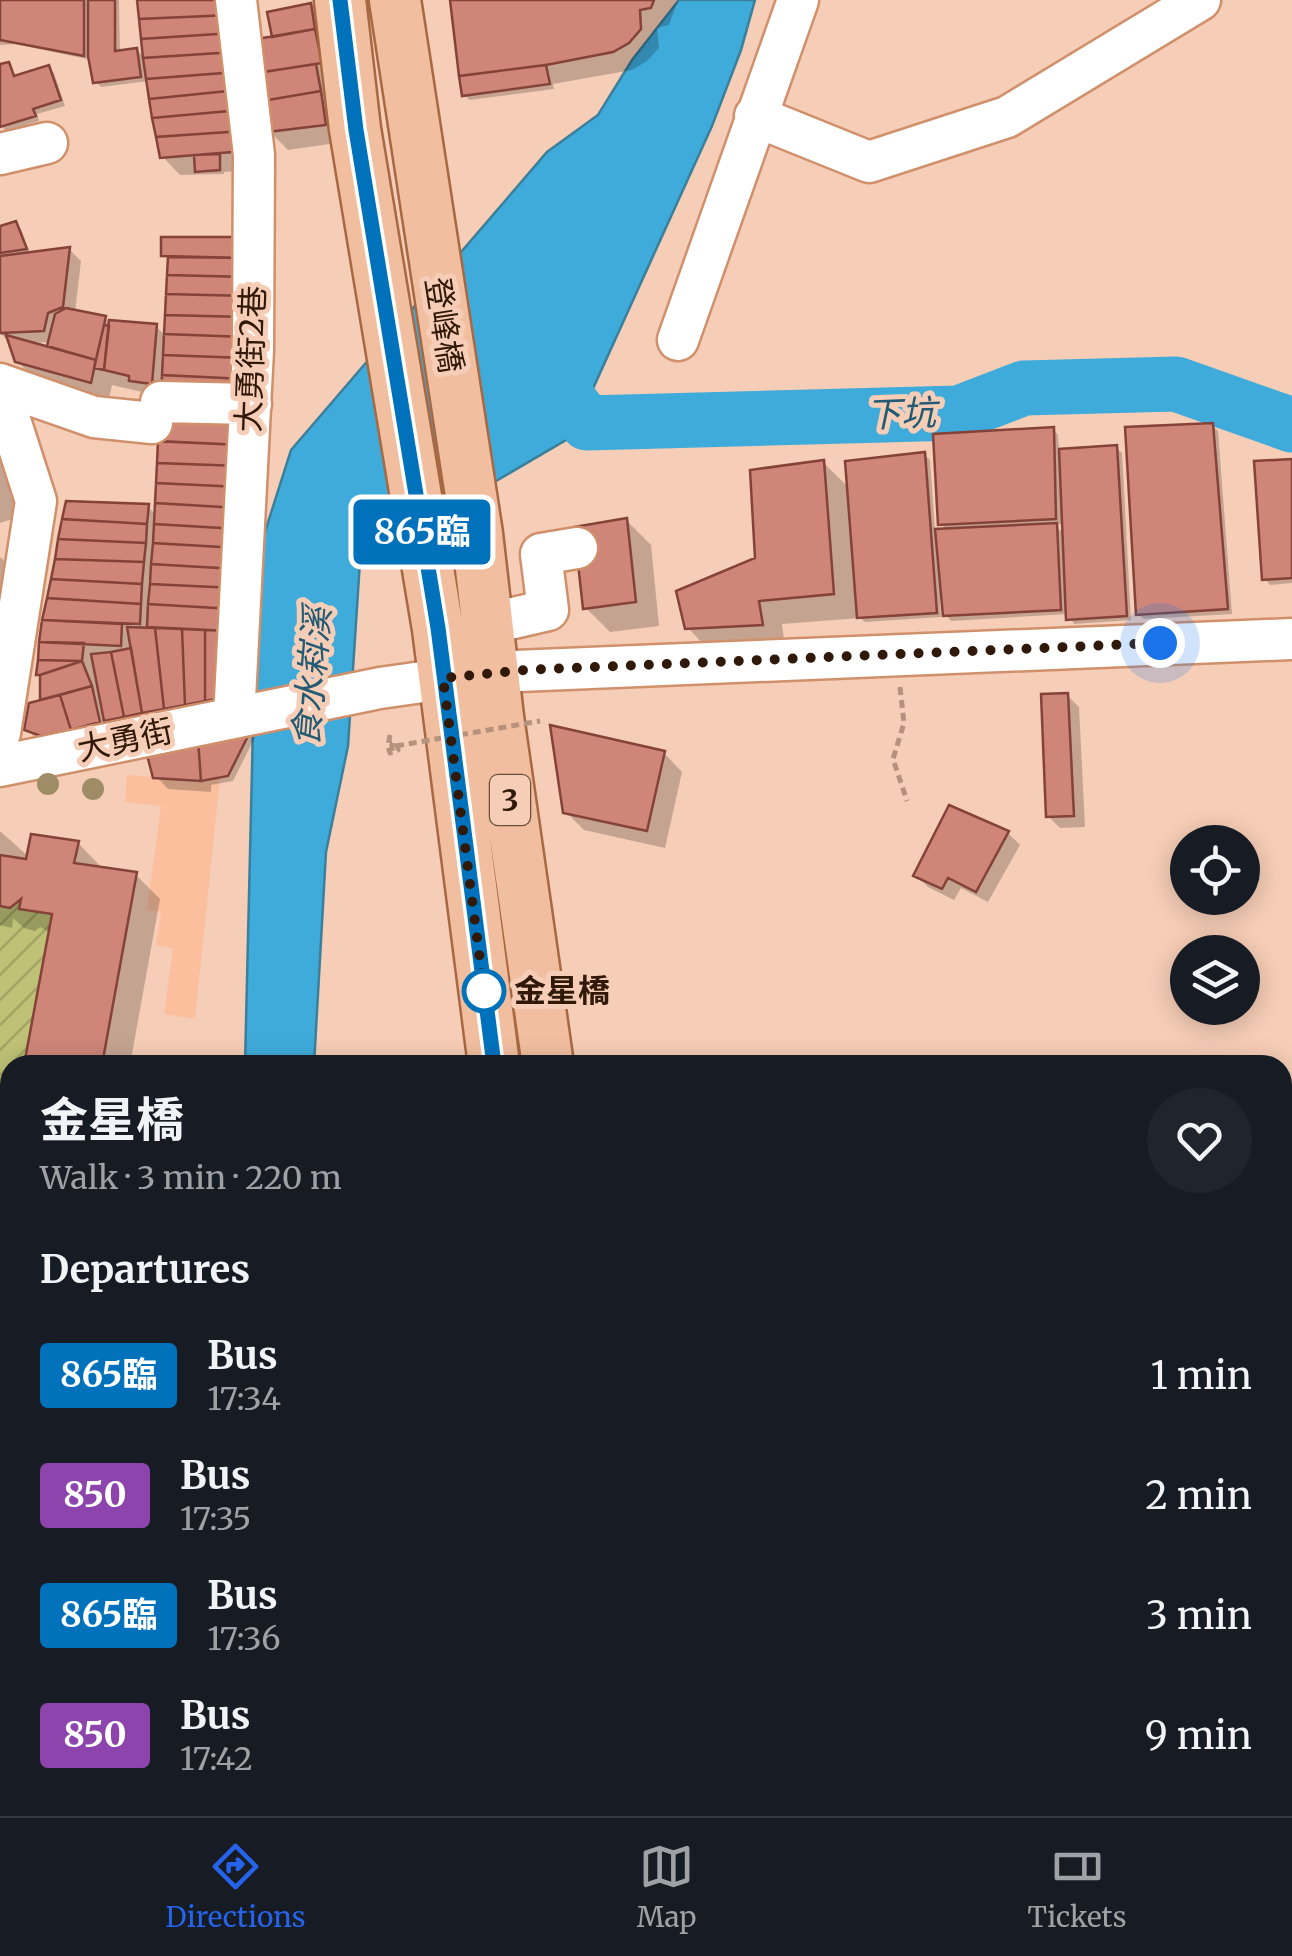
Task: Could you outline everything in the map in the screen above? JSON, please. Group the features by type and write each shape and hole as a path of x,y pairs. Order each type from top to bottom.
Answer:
{"main road":[{"name":"登峰橋","path":"340,0 356,130 443,678"},
{"name":"登峰橋","path":"395,0 491,648"},
{"name":"3","path":"491,648 547,1055"},
{"name":"3","path":"443,678 493,1055"}],"street":[{"name":"大勇街2巷","path":"236,0 254,155 242,716"},
{"path":"678,340 798,0"},
{"path":"755,116 870,162 1008,117 1200,0"},
{"path":"0,154 47,143"},
{"path":"0,733 36,501 8,438 0,386 94,417 251,404"},
{"path":"242,716 443,678 548,610 541,554 576,548"},
{"path":"491,648 896,654 1292,640"},
{"name":"大勇街","path":"0,766 242,716"}],"path":[{"path":"896,654 904,723 893,759 907,801"},
{"path":"390,735 390,753 398,750 397,743 392,743 392,750 396,746 540,720"}],"shaded area":[{"path":"127,775 200,781 220,778 195,1019 164,1014 173,948 156,945 161,912 147,910 161,806 125,802"}],"green space":[{"path":"21,899 20,909 52,914 26,1055 0,1055 0,906 10,908"}],"water":[{"name":"食水嵙溪","path":"679,0 755,0 712,126 571,437 360,561 348,746 326,852 315,1055 245,1055 257,557 291,450 547,152 598,115 632,60"}],"building":[{"path":"0,0 84,0 84,56 0,40"},
{"path":"88,0 115,0 115,51 137,48 141,77 93,83 88,56"},
{"path":"137,0 228,0 230,15 139,19"},
{"path":"450,0 654,0 651,8 640,10 641,29 629,43 613,52 459,76"},
{"path":"311,3 315,29 272,37 267,12"},
{"path":"230,15 232,33 141,39 139,19"},
{"path":"315,29 322,63 257,73 251,40"},
{"path":"232,33 234,52 143,58 141,39"},
{"path":"234,52 236,72 146,79 143,58"},
{"path":"9,62 14,76 49,65 61,100 33,109 36,116 0,127 0,64"},
{"path":"316,64 321,91 262,101 257,73"},
{"path":"546,65 550,84 462,96 459,76"},
{"path":"236,72 238,90 149,99 146,79"},
{"path":"238,90 240,110 152,118 149,99"},
{"path":"321,91 326,125 267,132 262,101"},
{"path":"240,110 242,131 156,137 152,118"},
{"path":"242,131 244,151 160,158 156,137"},
{"path":"220,154 220,170 195,172 194,155"},
{"path":"16,221 27,249 0,253 0,226"},
{"path":"161,237 247,237 246,258 161,256"},
{"path":"70,247 63,307 48,313 44,331 0,333 0,256"},
{"path":"168,257 246,258 246,277 167,275"},
{"path":"167,275 246,277 246,296 166,294"},
{"path":"166,294 246,296 245,317 165,315"},
{"path":"66,308 106,316 96,360 47,346 55,314"},
{"path":"165,315 245,317 245,337 164,334"},
{"path":"109,320 157,324 152,384 129,381 129,376 104,370"},
{"path":"104,325 109,326 104,370 94,368"},
{"path":"164,334 245,337 244,358 163,355"},
{"path":"6,335 96,360 91,383 15,362"},
{"path":"163,355 244,358 244,379 162,375"},
{"path":"162,375 244,379 243,401 161,397"},
{"path":"154,420 242,423 241,445 153,441"},
{"path":"1213,423 1228,609 1136,615 1125,427"},
{"path":"1054,427 1056,519 938,525 933,434"},
{"path":"158,441 241,445 240,466 157,463"},
{"path":"1117,445 1127,616 1066,620 1059,449"},
{"path":"925,452 937,613 857,618 845,461"},
{"path":"1292,459 1292,578 1262,580 1254,461"},
{"path":"824,460 834,594 759,601 763,625 685,629 676,591 755,558 750,470"},
{"path":"157,463 240,466 239,487 156,483"},
{"path":"156,483 239,487 238,508 155,503"},
{"path":"66,501 149,504 147,524 62,519"},
{"path":"155,503 238,508 238,529 154,524"},
{"path":"627,518 636,602 583,609 574,527"},
{"path":"62,519 147,524 146,543 58,539"},
{"path":"1057,523 1061,610 943,616 935,529"},
{"path":"154,524 238,529 237,548 153,543"},
{"path":"58,539 146,543 144,562 55,559"},
{"path":"153,543 237,548 235,569 151,564"},
{"path":"55,559 144,562 142,584 51,579"},
{"path":"151,564 235,569 234,588 150,584"},
{"path":"51,579 142,584 141,604 47,598"},
{"path":"150,584 234,588 232,609 148,604"},
{"path":"47,598 141,604 140,624 42,620"},
{"path":"148,604 232,609 230,631 147,627"},
{"path":"42,620 122,624 121,646 39,642"},
{"path":"127,627 155,628 164,709 142,713"},
{"path":"155,628 182,629 185,705 164,709"},
{"path":"182,629 205,630 205,701 185,705"},
{"path":"205,630 230,631 224,697 205,701"},
{"path":"39,642 84,643 82,661 38,660"},
{"path":"131,648 142,713 124,717 111,652"},
{"path":"111,652 124,717 104,721 91,654"},
{"path":"38,660 82,661 36,675"},
{"path":"82,661 92,686 40,700 40,675"},
{"path":"92,686 100,722 71,730 60,695"},
{"path":"1068,693 1074,816 1046,817 1041,694"},
{"path":"60,695 71,730 41,736 24,730 29,703"},
{"path":"550,725 665,751 647,831 563,813"},
{"path":"252,728 228,776 201,781 198,739"},
{"path":"198,739 201,781 153,778 146,751"},
{"path":"949,805 1009,831 976,892 948,878 942,889 913,876"},
{"path":"31,834 79,841 74,863 137,872 104,1055 26,1055 52,914 19,909 21,899 10,908 0,906 0,855 26,859"}],"waterway":[{"name":"下坑","path":"534,356 587,423 959,413 1024,388 1176,384 1292,425"}],"bus line":[{"name":"865臨","path":"340,0 356,130 438,628 493,1055"}],"place":[{"name":"金星橋","path":"484,991"}],"route":[{"path":"484,991 443,678 525,670 1160,643"}]}
